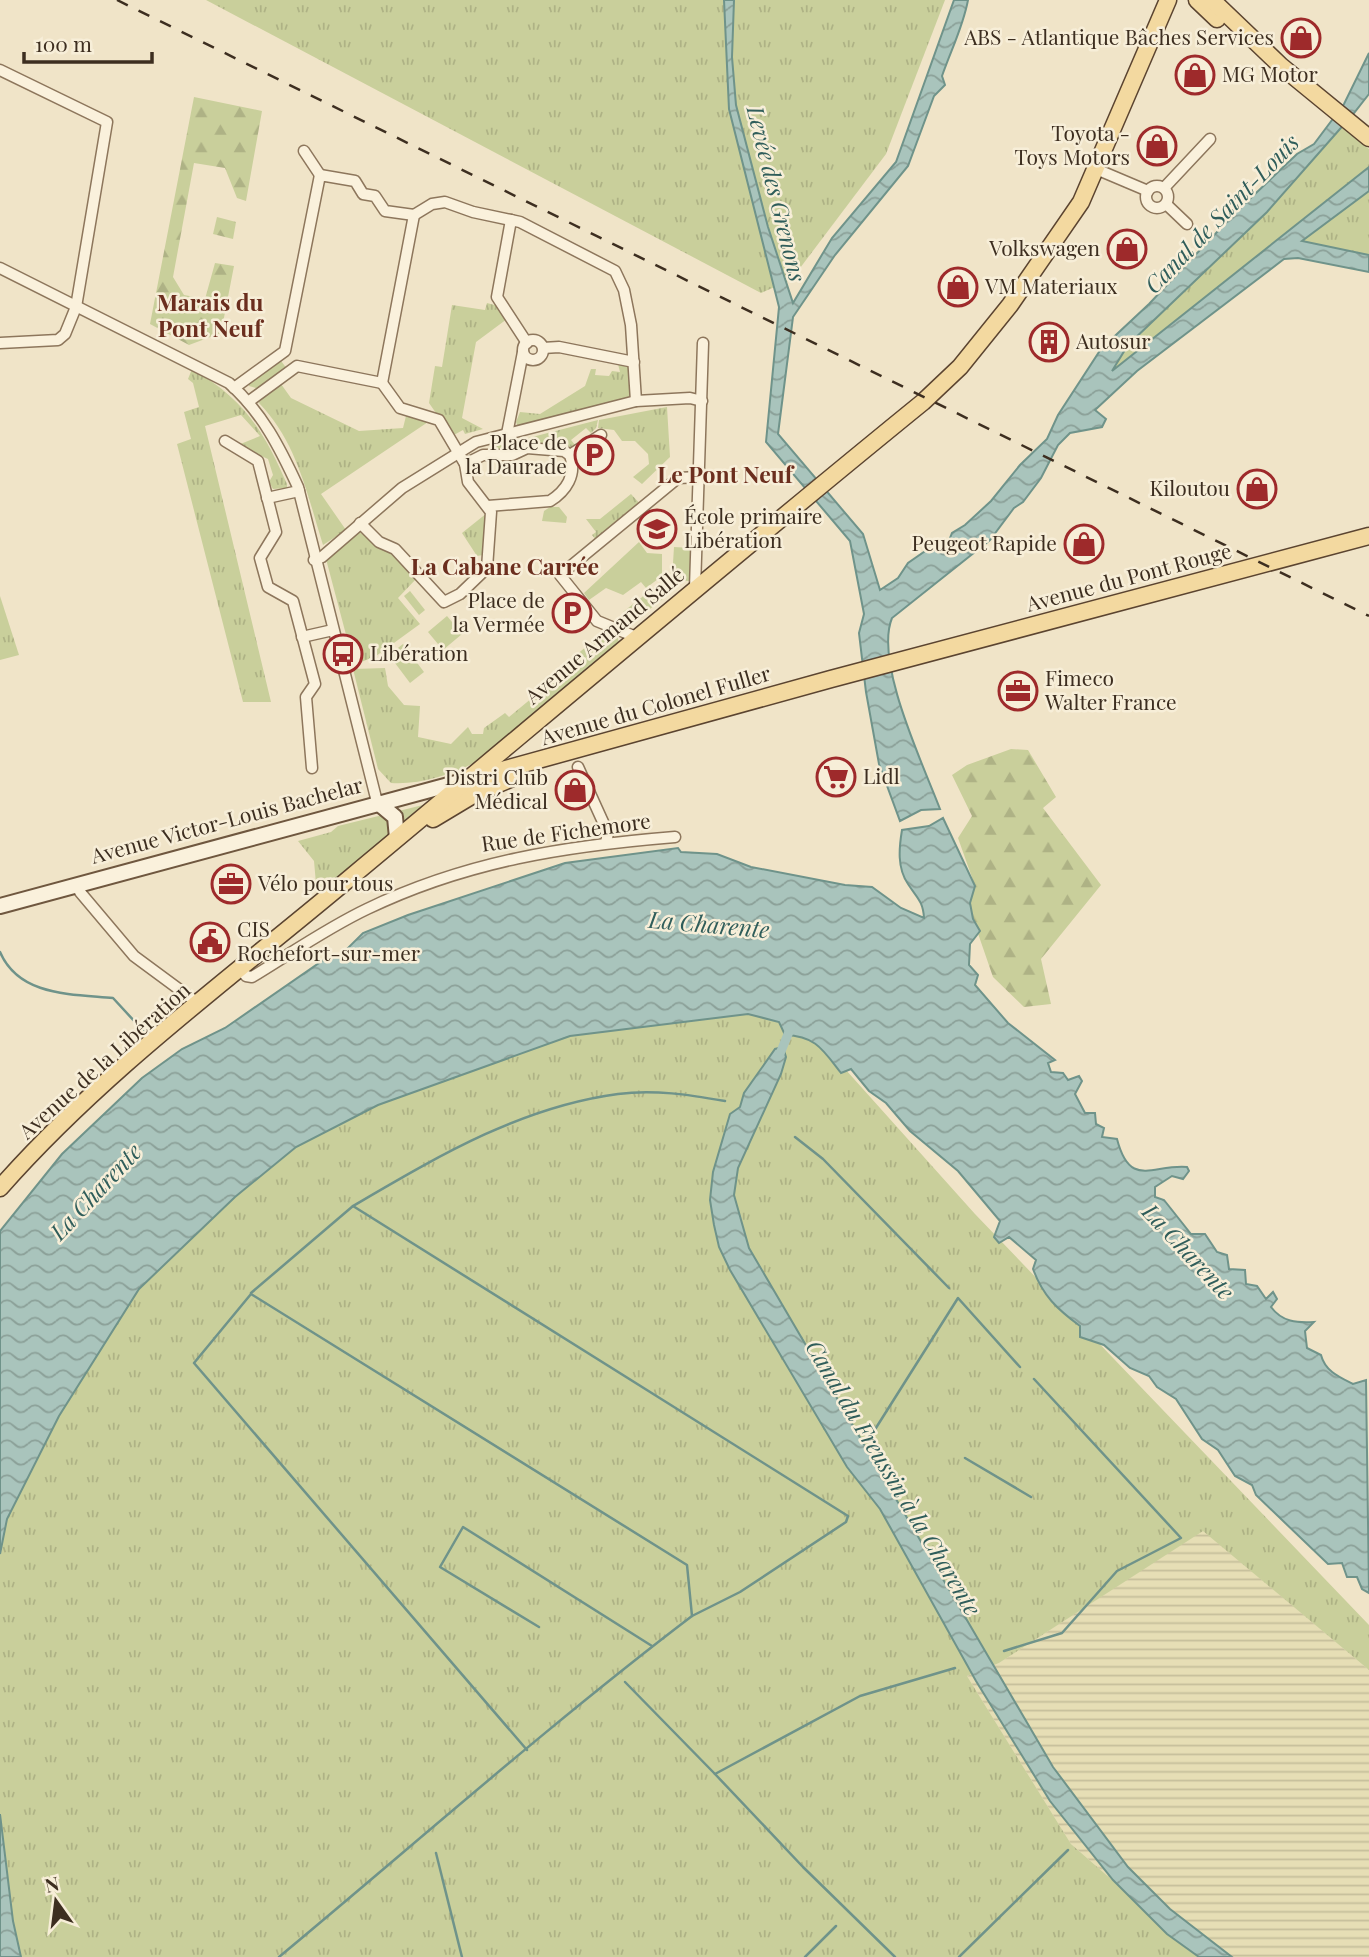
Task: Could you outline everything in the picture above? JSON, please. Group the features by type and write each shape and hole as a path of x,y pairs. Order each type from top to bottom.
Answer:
{"main road":[{"name":"Avenue Armand Sallé","path":"467,780 695,588 927,399 960,367 1010,305 1081,202 1168,0"},
{"path":"1162,18 1180,0"},
{"path":"1197,0 1248,47 1281,66"},
{"path":"1212,0 1281,66 1369,138"},
{"name":"Avenue du Pont Rouge","path":"856,672 1369,536"},
{"name":"Avenue du Colonel Fuller","path":"467,780 856,672"},
{"path":"518,736 522,752 533,762"},
{"path":"378,855 463,801 532,770 551,758"},
{"name":"Avenue Victor-Louis Bachelar","path":"0,906 273,834 377,802 467,780"},
{"name":"Avenue de la Libération","path":"0,1188 86,1102 467,780"},
{"path":"377,802 395,817 397,838"}],"street":[{"path":"0,70 107,122 76,307 65,334 58,340 0,343"},
{"path":"1164,188 1210,139"},
{"path":"234,388 285,351 320,175 304,151"},
{"path":"1096,169 1148,191"},
{"path":"320,175 355,181 363,194 375,196 385,211 414,215 432,204 446,202 472,212 511,220 615,271 629,313 636,401"},
{"path":"1153,186 1164,188 1168,194 1166,204 1156,208 1149,204 1148,191 1153,186"},
{"path":"1166,204 1187,224"},
{"path":"382,383 414,215"},
{"path":"511,220 497,297 532,360"},
{"path":"0,268 234,388 277,440 299,491 314,560 377,802"},
{"path":"525,347 536,341 543,348 559,347 634,362"},
{"path":"695,588 703,343"},
{"path":"506,434 525,347"},
{"path":"520,375 532,360 541,357 543,348"},
{"path":"285,351 297,366 382,383 400,408 439,420 465,464 468,482 488,506 491,516 487,568 460,594 444,602 395,550 379,542 360,523"},
{"path":"248,402 297,366"},
{"path":"314,560 322,557 402,488 476,442 636,401 690,398 702,401"},
{"path":"570,455 601,435"},
{"path":"225,441 258,461 276,532 260,558 268,587 293,601 315,684 306,697 312,768"},
{"path":"465,464 483,455 512,455 527,448 564,451 570,455 573,467 570,481 550,501 488,506"},
{"path":"636,637 597,621 560,575 678,478 699,477"},
{"path":"267,498 299,491"},
{"path":"302,637 333,629"},
{"path":"578,767 608,833 607,843"},
{"name":"Rue de Fichemore","path":"241,969 246,976 252,976 364,910 471,867 607,843 675,837"},
{"path":"78,884 80,892 134,956 200,1004"}],"shaded area":[{"path":"1203,1530 1369,1670 1369,1957 1200,1957 1071,1844 967,1676 999,1663"}],"green space":[{"path":"206,0 945,0 886,154 791,280 761,293"},
{"path":"194,97 262,111 246,201 237,198 225,168 194,163 173,277 184,295 205,299 215,263 234,266 221,333 189,345 150,324"},
{"path":"1342,126 1369,149 1369,167 1110,373 1128,345 1267,212"},
{"path":"1369,191 1369,255 1301,241"},
{"path":"217,217 236,222 233,239 213,234"},
{"path":"487,303 498,306 507,319 476,342 462,418 483,429 465,434 463,430 452,436 429,403 435,366 442,367 452,305 485,310"},
{"path":"279,358 287,369 259,389 249,386 249,381"},
{"path":"618,364 630,368 633,396 518,427 516,422 520,412 540,414 585,386 591,369 596,369 595,375 609,376 612,371 620,372"},
{"path":"192,369 226,392 250,418 270,448 287,484 287,488 273,489 269,482 273,475 268,459 238,445 260,436 241,415 205,426 271,702 243,702 177,444 191,439 184,412 199,407 193,383 188,379"},
{"path":"281,384 291,398 359,431 403,428 406,416 428,422 321,494 346,530 323,545 292,452 283,434 259,403 260,397"},
{"path":"667,407 670,457 642,484 633,477 649,464 648,454 635,441 622,441 614,430 598,428 599,420"},
{"path":"598,420 591,433 586,428 571,440 575,445 570,449 531,445 513,453 491,451 490,448"},
{"path":"631,494 641,505 597,541 592,535 596,532 586,519 600,519"},
{"path":"550,507 559,507 567,517 566,523 542,521 544,511"},
{"path":"487,513 483,555 477,556 462,533"},
{"path":"357,531 393,552 416,579 398,598 420,624 376,656 354,665 326,559"},
{"path":"639,542 647,553 662,554 662,576 646,588 641,582 623,595 606,588 589,600 584,593"},
{"path":"674,547 691,548 689,581 672,580"},
{"path":"655,587 664,598 632,623 623,612"},
{"path":"410,591 425,610 419,615 404,596"},
{"path":"0,596 19,655 0,660"},
{"path":"447,616 462,634 443,650 428,632"},
{"path":"606,630 616,633 620,645 474,763 434,778 401,783 391,783 378,769 353,669 385,668 388,686 404,705 420,706 418,737 451,744 468,727 472,734 483,734 484,728 505,713 509,717 579,659 575,656"},
{"path":"403,644 424,672 410,683 389,655"},
{"path":"1011,749 1028,750 1056,797 1043,808 1101,885 1041,959 1051,1004 1024,1007 993,977 973,919 970,903 975,886 958,838 972,816 952,775 967,765"},
{"path":"427,804 317,895 314,861 298,841 331,832 338,826"},
{"path":"563,1002 794,1012 975,1214 1369,1625 1369,1670 1203,1531 999,1663 967,1676 1071,1844 1200,1957 0,1957 0,1491 158,1220"}],"water":[{"path":"724,0 734,0 732,57 736,105 768,227 793,303 832,238 896,162 954,0 968,0 942,76 945,85 934,96 908,166 835,255 793,317 778,434 863,534 880,590 898,578 908,563 931,547 941,548 948,543 952,533 991,501 1020,465 1047,439 1058,415 1101,349 1149,304 1236,212 1297,154 1314,144 1344,104 1369,53 1369,94 1354,113 1267,212 1128,345 1112,371 1369,167 1369,191 1302,241 1369,255 1369,272 1298,258 1284,259 1137,371 1095,410 1106,419 1102,427 1070,433 1058,445 1041,478 990,540 892,618 888,637 895,686 940,809 921,810 900,821 879,764 866,692 859,633 864,614 850,541 766,442 779,307 729,109"},
{"name":"La Charente","path":"943,818 975,886 970,903 973,919 980,931 970,944 969,965 978,975 975,985 1008,1023 1055,1060 1048,1063 1051,1072 1063,1073 1068,1080 1079,1076 1082,1081 1075,1094 1085,1113 1095,1113 1096,1124 1104,1128 1102,1137 1117,1139 1128,1164 1144,1171 1187,1167 1189,1171 1183,1179 1172,1176 1155,1187 1155,1197 1164,1200 1191,1234 1205,1234 1217,1252 1227,1255 1229,1269 1245,1270 1246,1284 1257,1286 1266,1299 1273,1292 1277,1299 1271,1307 1280,1316 1296,1322 1314,1322 1305,1331 1307,1348 1321,1355 1329,1369 1353,1384 1366,1380 1369,1593 1362,1589 1357,1577 1347,1577 1342,1563 1328,1564 1256,1495 1252,1485 1235,1476 1218,1450 1202,1439 1176,1399 1157,1387 1149,1376 1130,1368 1104,1345 1080,1337 1080,1326 1058,1308 1041,1287 1033,1269 1036,1260 1009,1237 999,1243 994,1237 1000,1221 958,1171 910,1131 886,1103 869,1091 851,1069 841,1073 824,1051 812,1041 785,1035 779,1022 748,1014 570,1036 378,1105 296,1147 235,1197 139,1289 59,1416 7,1519 0,1554 0,1231 62,1154 142,1078 182,1049 225,1028 322,961 342,954 363,933 408,915 565,863 678,848 681,852 717,854 751,867 845,885 872,887 901,908 924,918 921,903 904,878 900,865 902,830 929,826"},
{"path":"783,1047 786,1057 781,1074 738,1168 734,1195 749,1248 1053,1767 1128,1867 1170,1909 1232,1957 1199,1957 1167,1934 1113,1880 1050,1801 976,1681 880,1509 847,1467 730,1270 719,1247 714,1225 710,1200 713,1172 730,1114 740,1107 744,1093 775,1049"},
{"path":"0,1814 13,1921 21,1957 0,1957"}],"waterway":[{"path":"0,952 9,966 33,985 63,993 113,998 148,1036"},
{"name":"Canal du Freussin à la Charente","path":"779,1056 791,1027"},
{"path":"353,1206 480,1136 547,1110 618,1094 645,1092 725,1101"},
{"path":"795,1137 823,1159 949,1288"},
{"path":"251,1293 353,1206 848,1516 846,1522 740,1592 692,1616"},
{"path":"279,1957 484,1784 535,1741 692,1616 687,1565 251,1294 194,1363 527,1750"},
{"path":"874,1431 958,1298 1020,1367"},
{"path":"1004,1651 1062,1633 1117,1571 1181,1538 1034,1379"},
{"path":"965,1458 1031,1497"},
{"path":"539,1627 440,1567 463,1527 652,1646"},
{"path":"895,1957 803,1867 715,1774 860,1696 955,1668"},
{"path":"625,1682 715,1774"},
{"path":"959,1957 1068,1850"},
{"path":"436,1853 462,1957"},
{"path":"805,1957 836,1926"}],"railway":[{"path":"117,0 1369,616"}],"place":[{"name":"ABS - Atlantique Bâches Services","path":"1301,38"},
{"name":"MG Motor","path":"1195,75"},
{"name":"Toyota - Toys Motors","path":"1157,146"},
{"name":"Volkswagen","path":"1127,249"},
{"name":"VM Materiaux","path":"958,287"},
{"name":"Autosur","path":"1049,342"},
{"name":"Place de la Daurade","path":"594,455"},
{"name":"Kiloutou","path":"1257,489"},
{"name":"École primaire Libération","path":"657,529"},
{"name":"Peugeot Rapide","path":"1084,544"},
{"name":"Place de la Vermée","path":"572,613"},
{"name":"Libération","path":"343,654"},
{"name":"Fimeco Walter France","path":"1018,691"},
{"name":"Lidl","path":"836,777"},
{"name":"Distri Club Médical","path":"575,790"},
{"name":"Vélo pour tous","path":"231,884"},
{"name":"CIS Rochefort-sur-mer","path":"210,942"}],"district":[{"name":"Marais du Pont Neuf","path":"210,316"},
{"name":"Le Pont Neuf","path":"725,475"},
{"name":"La Cabane Carrée","path":"505,567"}],"water label":[{"name":"Levée des Grenons","path":"776,194"},
{"name":"Canal de Saint-Louis","path":"1222,214"}]}
